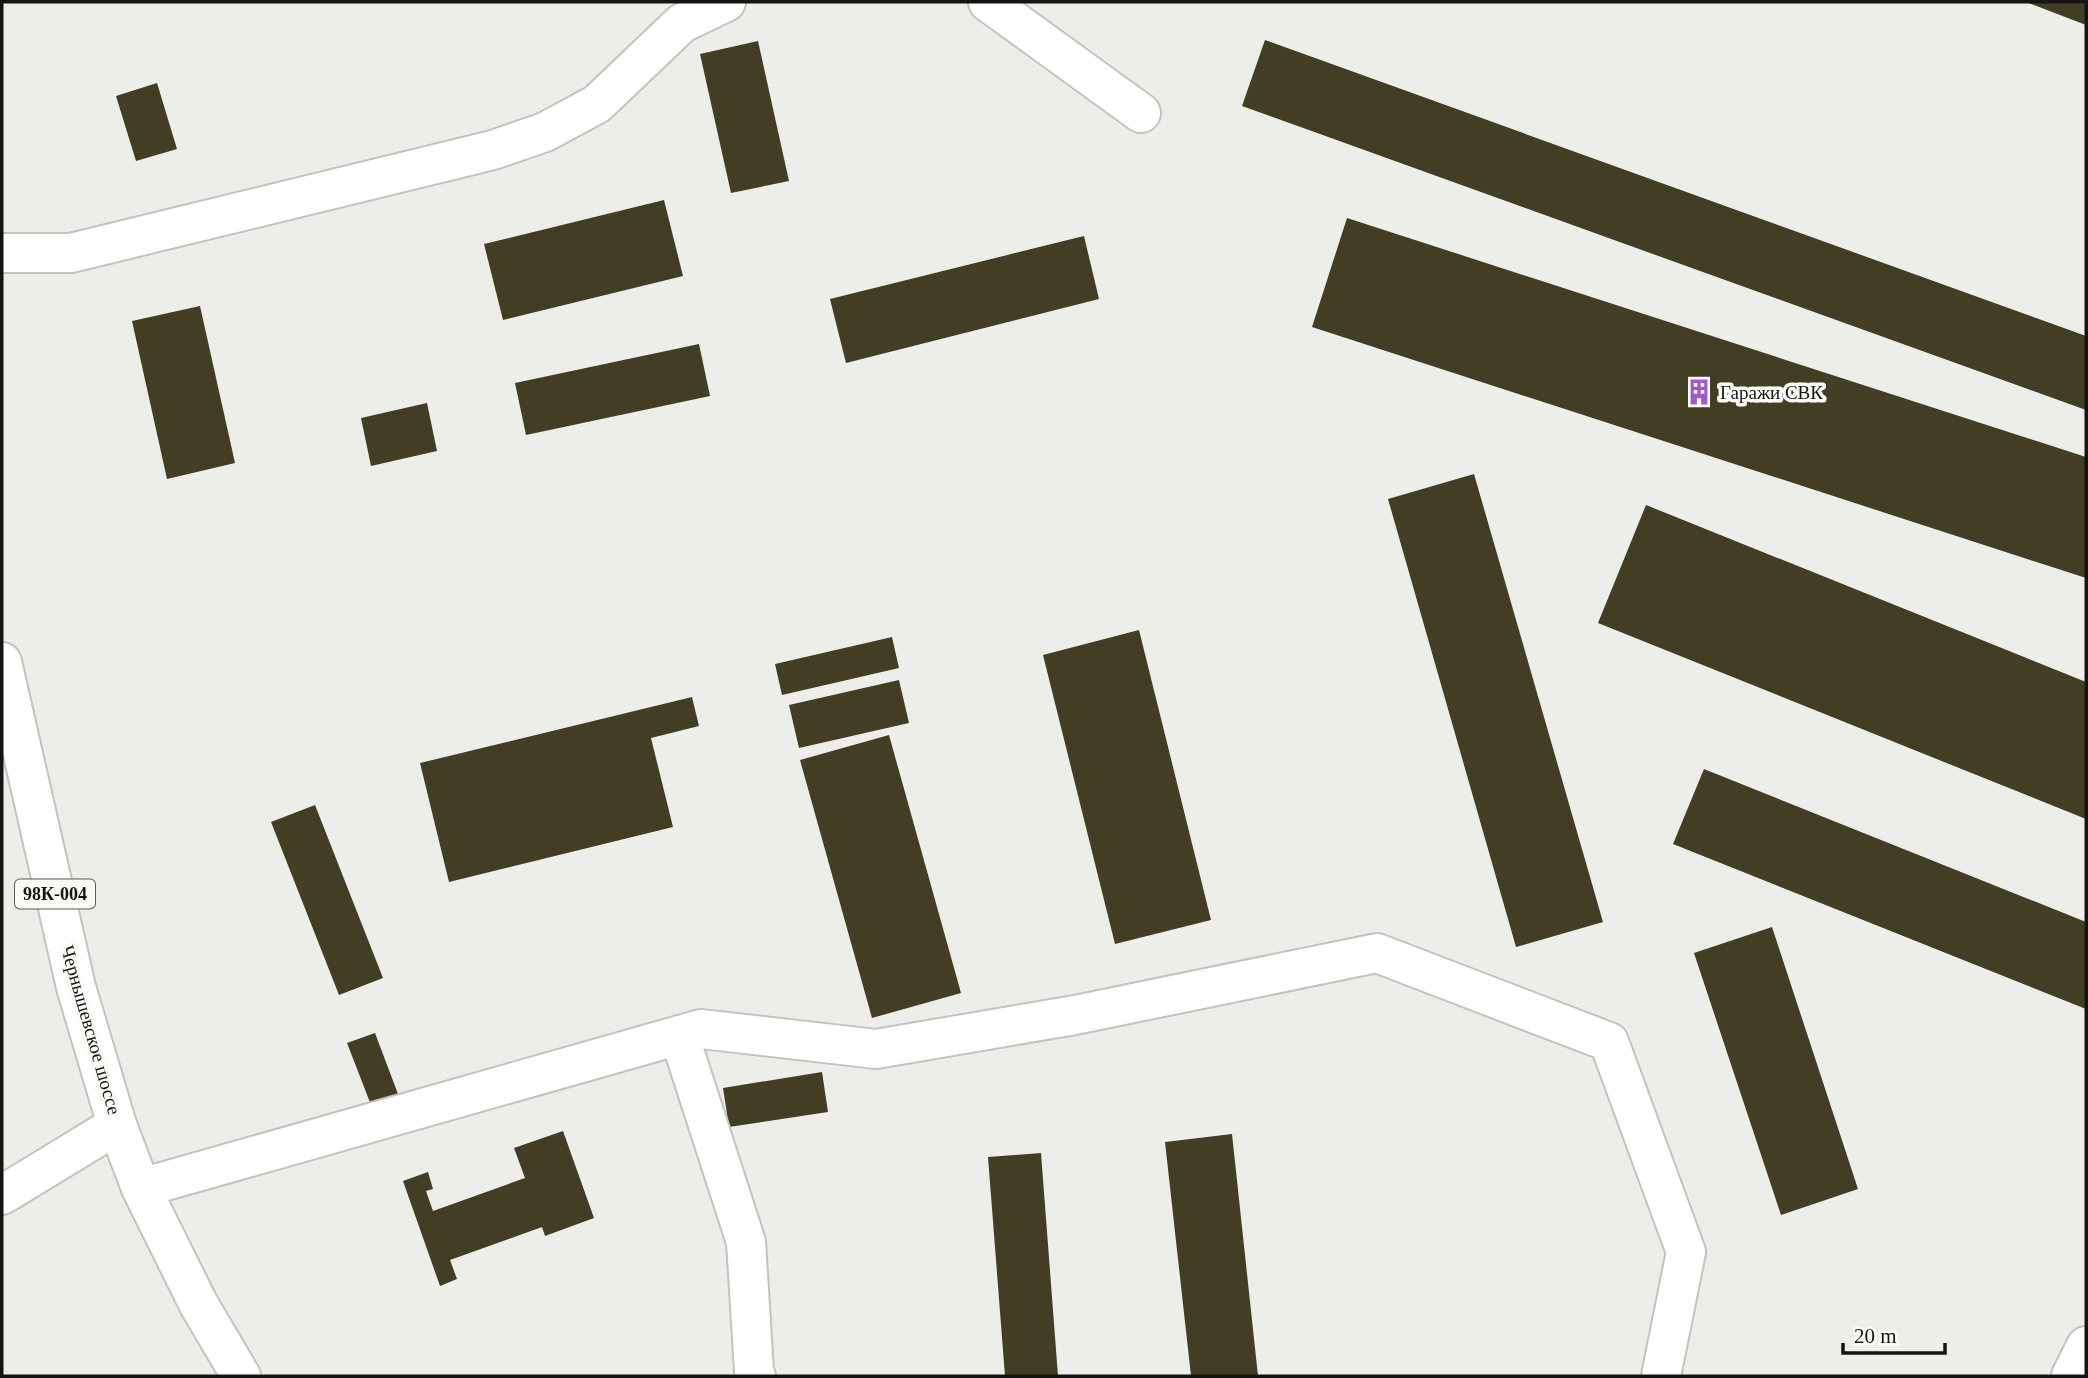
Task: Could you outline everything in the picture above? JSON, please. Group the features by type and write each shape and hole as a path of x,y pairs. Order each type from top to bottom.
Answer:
{"main road":[{"path":"2,253 71,253 493,150 532,137 597,104 682,23 726,2"},
{"path":"988,2 1141,113"},
{"name":"Чернышевское шоссе","path":"2,662 76,987 117,1125 141,1188 199,1306 241,1376"},
{"path":"141,1188 701,1029 876,1049 1076,1015 1377,953 1609,1042 1686,1252 1661,1376"},
{"path":"679,1035 746,1242 756,1376"},
{"path":"2,1195 117,1125"},
{"path":"2071,1376 2086,1346"}],"building":[{"path":"2026,2 2086,2 2086,25"},
{"path":"1265,40 2086,336 2086,410 1242,106"},
{"path":"758,41 789,181 731,193 700,54"},
{"path":"157,83 177,149 136,161 116,96"},
{"path":"664,200 683,276 503,320 484,244"},
{"name":"Гаражи СВК","path":"1347,218 2086,457 2086,578 1312,327"},
{"path":"1084,236 1099,299 846,363 830,299"},
{"path":"200,306 235,463 167,479 132,321"},
{"path":"699,344 710,396 526,435 515,383"},
{"path":"427,403 437,451 371,466 361,418"},
{"path":"1474,474 1603,922 1516,947 1388,499"},
{"path":"1646,505 2086,682 2086,819 1598,623"},
{"path":"1139,630 1211,920 1115,944 1043,655"},
{"path":"892,637 899,668 782,695 775,664"},
{"path":"899,680 909,723 799,748 789,705"},
{"path":"692,697 699,726 651,738 673,827 449,882 420,763"},
{"path":"889,735 961,993 872,1018 800,760"},
{"path":"1704,769 2086,922 2086,1009 1673,844"},
{"path":"315,805 383,978 339,995 271,822"},
{"path":"1772,927 1858,1189 1781,1215 1694,953"},
{"path":"375,1033 398,1094 371,1105 347,1043"},
{"path":"822,1072 828,1112 729,1127 723,1088"},
{"path":"563,1131 594,1218 545,1236 542,1227 450,1260 457,1279 440,1286 403,1181 428,1172 433,1189 426,1191 433,1211 525,1178 514,1148"},
{"path":"1232,1134 1258,1376 1191,1376 1165,1142"},
{"path":"1041,1153 1058,1376 1005,1376 988,1157"}],"place":[{"name":"Гаражи СВК","path":"1699,392"}]}
